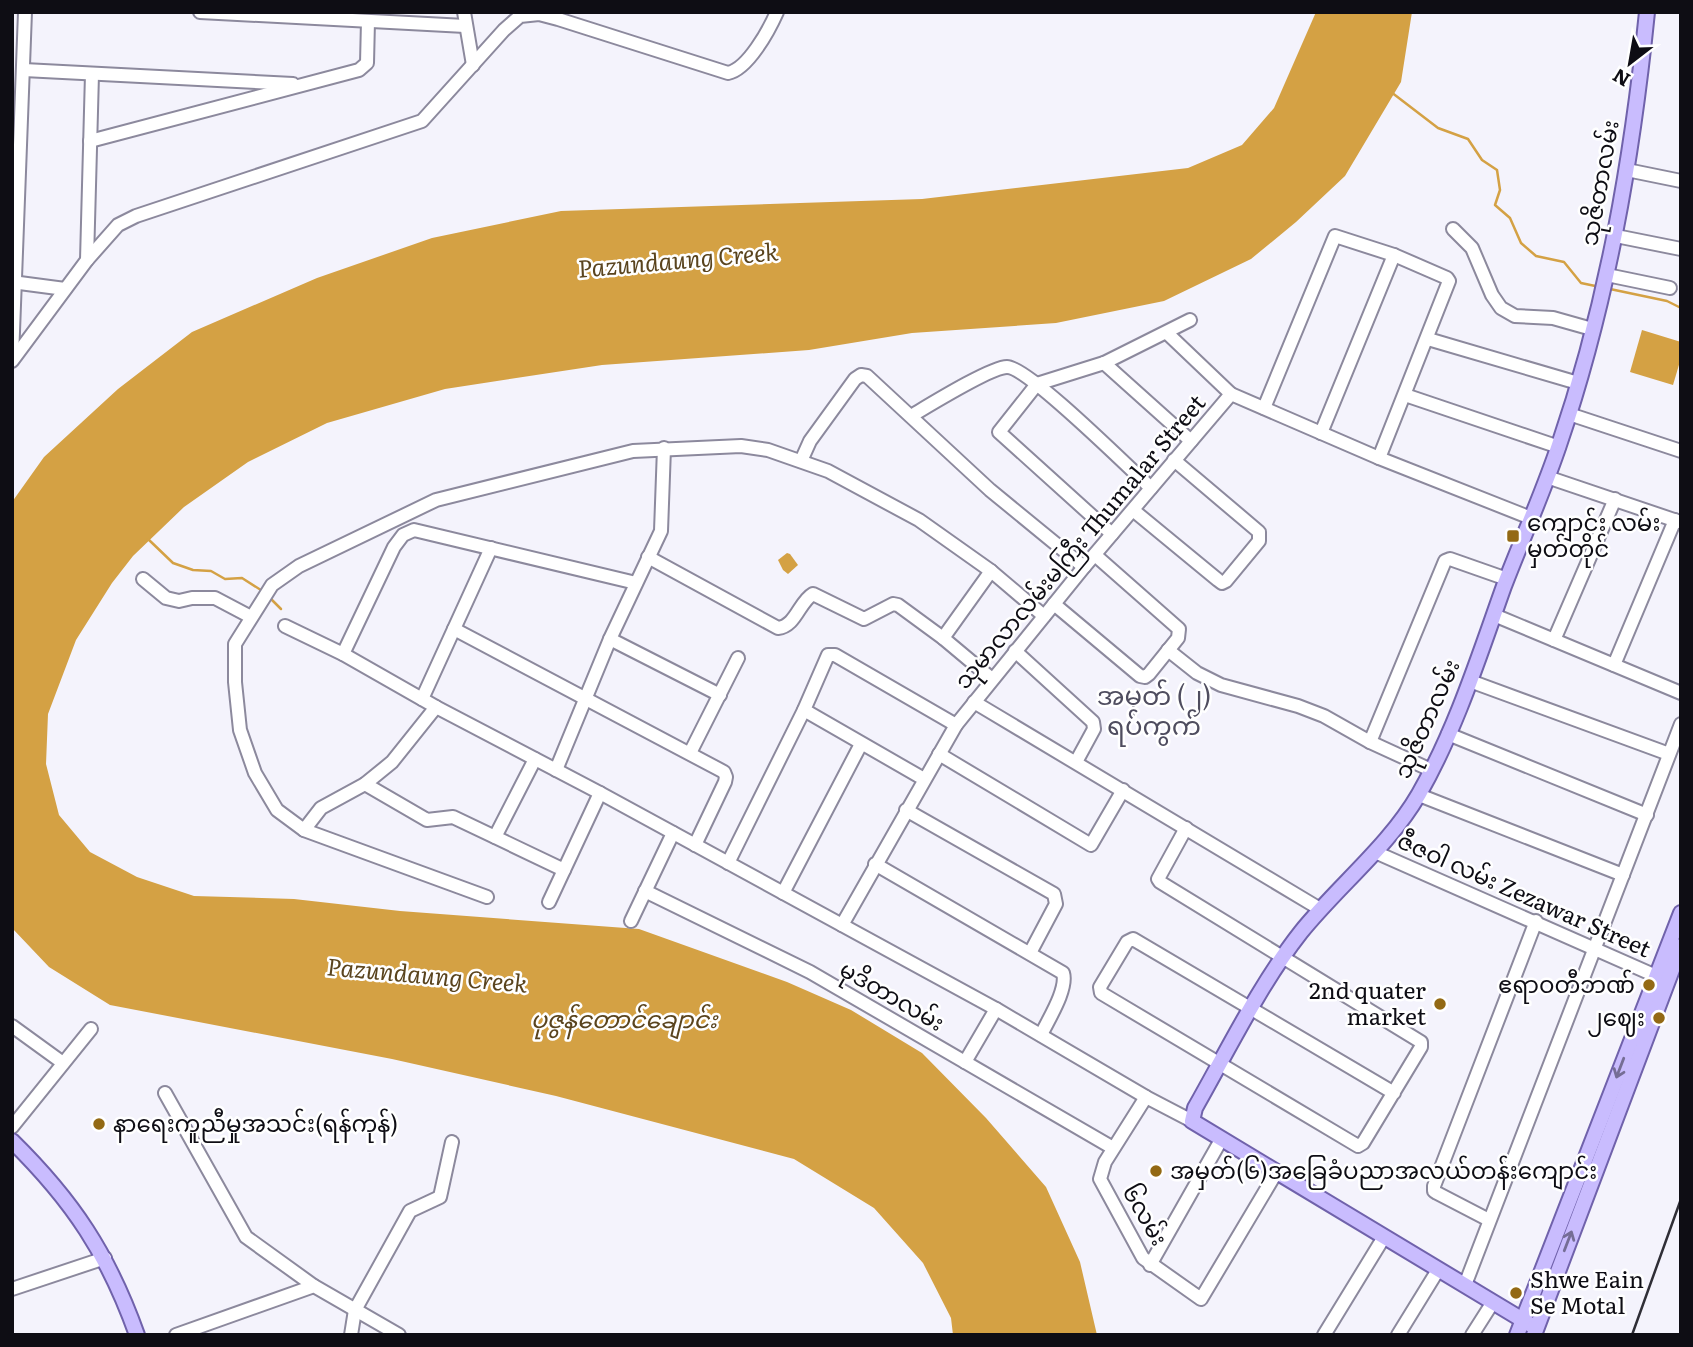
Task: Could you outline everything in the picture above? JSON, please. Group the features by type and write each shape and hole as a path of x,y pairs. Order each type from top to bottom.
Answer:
{"main road":[{"name":"သုဇိတာလမ်း","path":"1193,1114 1283,957 1320,909 1375,852 1419,795 1470,681 1559,447 1607,276 1627,170 1647,12"},
{"path":"1517,1335 1681,913"},
{"path":"1193,1114 1222,1140 1539,1332 1681,946"},
{"path":"12,1141 40,1168 69,1203 105,1258 137,1335"}],"street":[{"path":"12,360 25,12"},
{"path":"200,12 368,21 465,19 473,65"},
{"path":"12,360 87,260 118,225 136,216 422,121 504,30 520,16 529,13 558,19 691,62 734,72 757,48 776,15"},
{"path":"90,141 364,67 367,63 368,21"},
{"path":"24,70 307,84"},
{"path":"87,260 92,74"},
{"path":"1627,170 1681,181"},
{"path":"1453,229 1472,248 1492,295 1509,314 1553,318 1592,329"},
{"path":"1264,408 1335,236 1394,255 1449,281 1379,458"},
{"path":"1616,236 1681,248"},
{"path":"1321,433 1394,255"},
{"path":"1607,276 1670,288"},
{"path":"14,282 65,289"},
{"path":"1112,534 999,432 1037,384 1104,363 1190,320"},
{"path":"1167,333 1231,394"},
{"path":"1428,339 1578,383"},
{"path":"1104,363 1191,441"},
{"path":"911,416 954,390 1002,367 1017,369 1151,488"},
{"path":"801,461 810,441 855,379 867,376 990,490 1084,567"},
{"name":"သုမာလာလမ်းမကြီး Thumalar Street","path":"842,925 956,725 1084,567 1231,394 1379,458 1531,518"},
{"path":"1405,395 1559,447"},
{"path":"1569,414 1681,451"},
{"path":"487,897 304,830 277,810 255,774 240,730 235,682 235,644 266,594 299,566 436,500 633,451 741,446 768,450 828,471 919,520 991,571 1044,616"},
{"path":"556,770 610,639 663,523 664,448"},
{"path":"1133,510 1222,583 1259,541 1259,532 1174,460"},
{"path":"1547,477 1678,521 1614,665"},
{"path":"1554,640 1615,499"},
{"path":"343,654 394,547 403,535 414,530 636,583"},
{"path":"422,699 491,548"},
{"path":"1054,604 1144,677 1168,650 1180,634 1179,629 1095,555"},
{"path":"648,557 778,628 784,628 790,623 807,598 813,594 864,619 893,604 898,605 992,679"},
{"path":"1370,742 1445,561 1450,559 1507,579"},
{"path":"943,638 991,571"},
{"path":"143,579 166,598 179,601 215,598 251,617"},
{"path":"1494,615 1681,693"},
{"path":"285,626 343,654 436,707 600,793 996,1009 1146,1097 1193,1114"},
{"path":"454,629 724,772 726,776 695,845"},
{"path":"610,639 720,695"},
{"path":"1168,650 1197,673 1221,685 1324,716 1370,742 1431,770"},
{"path":"1015,651 1093,722 1094,729 1076,762"},
{"path":"728,863 804,710 828,654 835,655 956,725"},
{"path":"690,753 738,658"},
{"path":"1470,681 1669,754"},
{"path":"974,702 1320,909"},
{"path":"304,830 321,808 365,783 392,762 436,707"},
{"path":"804,710 924,779"},
{"path":"1465,1285 1681,723"},
{"path":"1448,734 1647,815"},
{"path":"783,893 861,744"},
{"path":"939,754 1091,845 1123,790"},
{"path":"495,837 535,759"},
{"path":"365,783 427,820 453,817 564,870"},
{"path":"549,902 600,793"},
{"path":"1419,795 1623,876"},
{"path":"906,810 1054,894 1056,904 1030,953"},
{"path":"1186,828 1158,879 1160,882 1421,1042 1421,1047 1394,1093 1363,1143 1358,1146 1099,990 1127,942 1133,939 1394,1093"},
{"path":"631,921 673,833"},
{"name":"ဇီဇဝါ လမ်း Zezawar Street","path":"1375,852 1656,976"},
{"path":"875,864 1030,953 1065,977 1041,1035"},
{"name":"မုဒိတာလမ်း","path":"645,891 810,972 1113,1148"},
{"path":"1489,1220 1434,1191 1536,921"},
{"path":"965,1062 996,1009"},
{"path":"12,1026 63,1063"},
{"path":"12,1127 91,1029"},
{"path":"165,1093 246,1237 314,1286 399,1335"},
{"name":"၆လမ်း","path":"1146,1097 1105,1162 1100,1180 1143,1258 1201,1299 1276,1173"},
{"path":"1150,1265 1222,1140"},
{"path":"351,1335 355,1310 410,1211 440,1197 452,1142"},
{"path":"1324,1335 1384,1237"},
{"path":"12,1289 105,1258"},
{"path":"1398,1335 1438,1269"},
{"path":"176,1335 314,1286"},
{"path":"1472,1335 1493,1302"}],"water":[{"name":"ပုဇွန်တောင်ချောင်း","path":"1316,12 1412,12 1401,82 1345,176 1251,259 1164,301 1056,323 912,333 809,350 602,365 445,389 327,423 248,462 184,507 133,556 112,583 76,640 48,714 46,764 59,815 90,852 137,877 194,896 294,899 400,911 639,929 787,982 851,1010 922,1053 986,1118 1046,1187 1080,1262 1097,1335 953,1335 951,1318 923,1263 874,1208 794,1159 556,1096 392,1059 110,1005 49,967 12,928 12,502 44,457 118,389 192,332 317,278 432,238 561,211 922,199 1188,168 1242,145 1274,108"},
{"path":"1642,330 1681,342 1681,358 1673,385 1630,372"},
{"path":"787,553 798,565 788,574 778,560"}],"waterway":[{"path":"1391,92 1438,128 1468,139 1482,160 1497,170 1500,190 1495,205 1510,218 1521,243 1536,256 1564,262 1581,283 1600,287"},
{"path":"1610,289 1667,301 1681,308"},
{"path":"148,539 173,563 193,570 211,571 225,579 242,578 264,592"},
{"path":"269,597 281,609"}],"railway":[{"path":"1632,1335 1681,1199"}],"place":[{"name":"ကျောင်း လမ်း မှတ်တိုင်","path":"1513,536"},
{"name":"ဧရာဝတီဘဏ်","path":"1649,985"},
{"name":"2nd quater market","path":"1440,1004"},
{"name":"၂ဈေး","path":"1659,1018"},
{"name":"နာရေးကူညီမှုအသင်း(ရန်ကုန်)","path":"99,1124"},
{"name":"အမှတ်(၆)အခြေခံပညာအလယ်တန်းကျောင်း","path":"1156,1171"},
{"name":"Shwe Eain Se Motal","path":"1516,1293"}],"district":[{"name":"အမှတ် (၂) ရပ်ကွက်","path":"1154,711"}],"water label":[{"name":"Pazundaung Creek","path":"678,261"},
{"name":"Pazundaung Creek","path":"427,976"}]}
